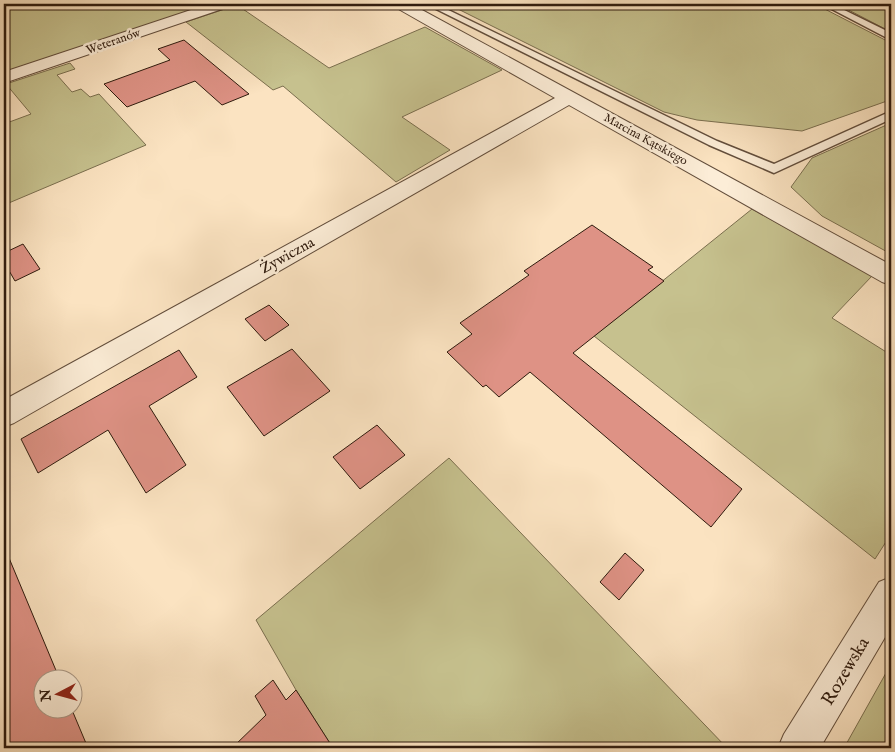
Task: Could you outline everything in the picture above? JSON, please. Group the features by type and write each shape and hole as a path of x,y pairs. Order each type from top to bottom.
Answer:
{"street":[{"name":"Weteranów","path":"4,78 222,4"},
{"name":"Marcina Kątskiego","path":"400,4 891,276"},
{"name":"Żywiczna","path":"4,414 570,97"},
{"name":"Rozewska","path":"798,748 891,594"}],"lane":[{"path":"430,4 713,143 774,169 891,115"},
{"path":"826,4 891,36"}],"shaded area":[{"path":"4,4 211,4 4,72"},
{"path":"448,4 815,4 891,43 891,102 887,101 802,131 697,120 664,112"},
{"path":"837,4 891,4 891,32"},
{"path":"237,5 329,68 425,27 502,70 402,117 450,150 396,182 283,86 273,90 186,22"},
{"path":"70,63 75,69 57,75 72,92 81,89 90,97 99,94 146,145 4,205 4,124 31,114 6,84"},
{"path":"891,123 891,254 822,216 791,187 812,158"},
{"path":"752,209 872,276 832,318 891,355 891,534 875,559 594,336"},
{"path":"449,458 727,748 333,748 296,690 256,620"},
{"path":"891,664 891,748 844,748"}],"building":[{"path":"184,40 249,94 222,105 195,81 127,107 104,84 170,60 158,49"},
{"path":"592,225 653,267 648,270 664,281 573,353 742,489 711,527 530,372 499,397 486,385 483,387 447,352 472,334 460,323 529,275 524,271"},
{"path":"23,244 40,269 15,281 4,262 4,253"},
{"path":"269,305 289,325 265,341 245,319"},
{"path":"292,349 330,391 264,436 227,387"},
{"path":"179,350 197,377 149,406 186,465 146,493 108,430 38,473 21,439"},
{"path":"377,425 405,455 360,489 333,457"},
{"path":"4,546 56,670 32,670 32,720 76,720 88,748 4,748"},
{"path":"625,553 644,570 619,600 600,582"},
{"path":"273,680 286,700 296,690 333,748 232,748 266,715 255,696"}]}
